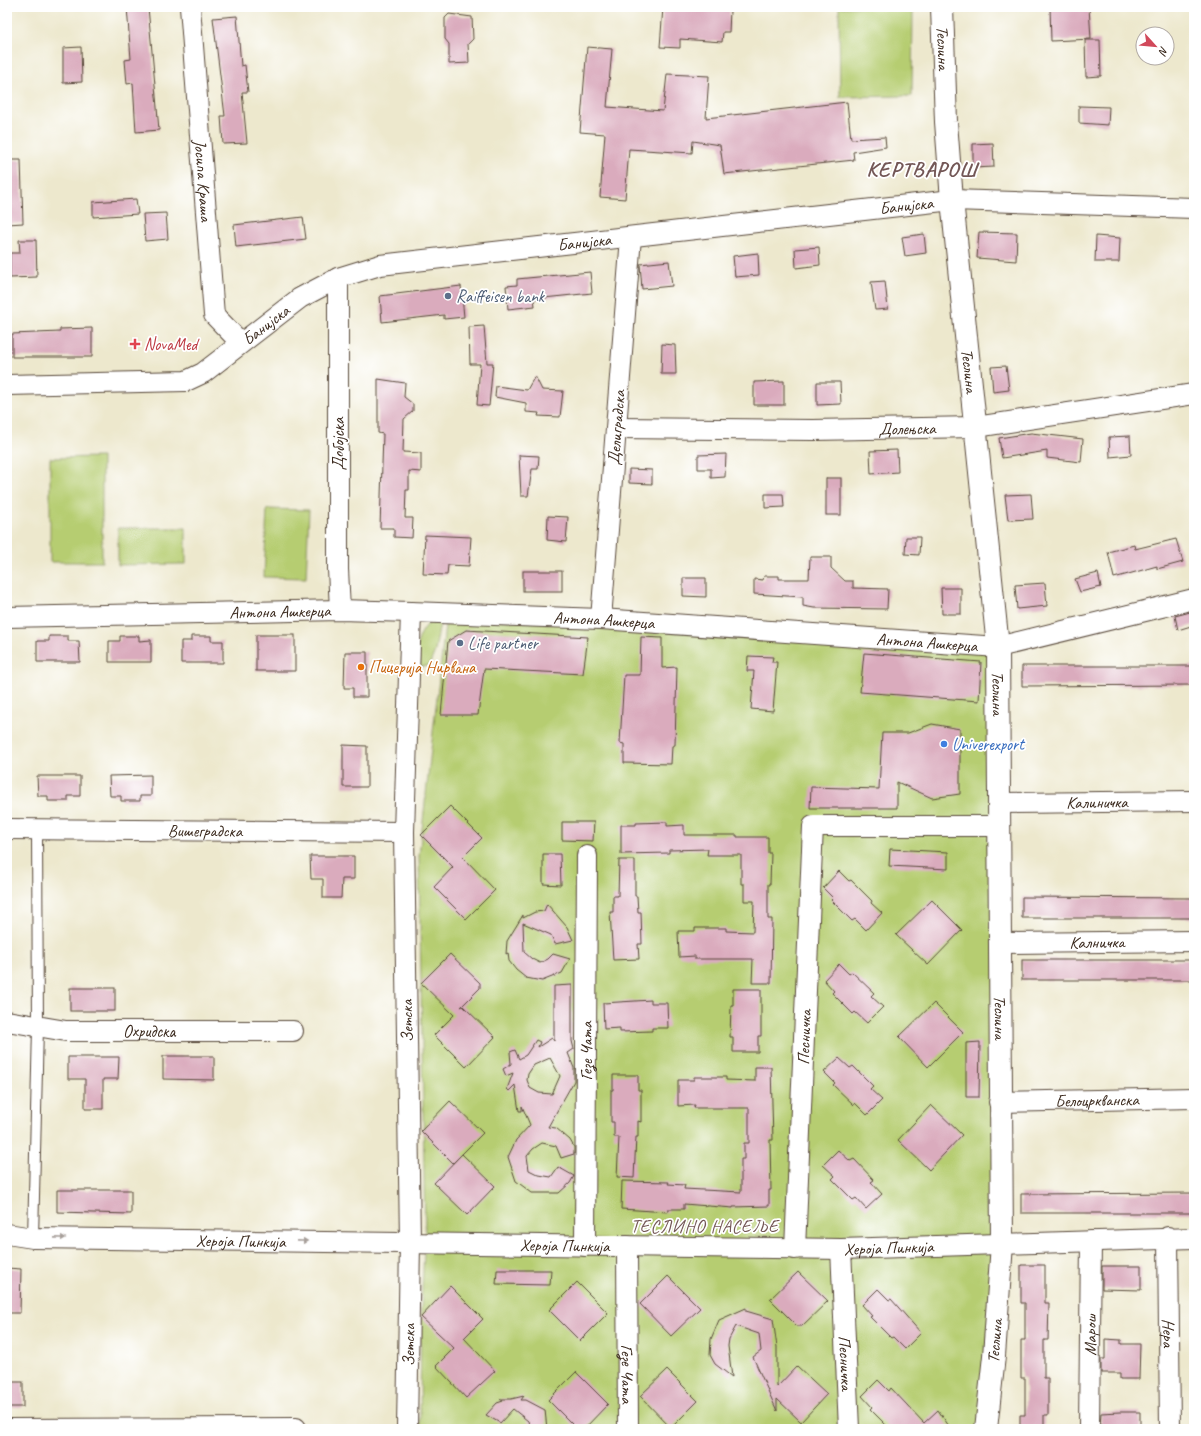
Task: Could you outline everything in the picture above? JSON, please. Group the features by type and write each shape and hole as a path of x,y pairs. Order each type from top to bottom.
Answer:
{"street":[{"name":"Јосипа Краша","path":"190,7 214,315 241,343"},
{"name":"Теслина","path":"942,7 946,122 952,200 998,647 1002,1244 994,1356 986,1429"},
{"name":"Банијска","path":"7,385 186,381 203,373 300,298 338,278 380,265 952,200 1194,208"},
{"name":"Делиградска","path":"602,619 631,236"},
{"name":"Добојска","path":"338,278 338,570 340,610"},
{"name":"Долењска","path":"617,428 813,430 976,427 1194,394"},
{"name":"Антона Ашкерца","path":"7,617 340,610 411,612 602,619 998,647 1194,599"},
{"name":"Зетска","path":"407,1429 410,1242 404,832 411,612"},
{"name":"Калиничка","path":"1000,803 1194,801"},
{"name":"Песничка","path":"795,1249 813,826 1000,826"},
{"name":"Вишеградска","path":"7,829 404,832"},
{"name":"Гезе Чата","path":"585,1246 587,856"},
{"name":"Калничка","path":"1000,943 1194,941"},
{"name":"Охридска","path":"7,1021 66,1031 293,1031"},
{"name":"Белоцркванска","path":"1000,1102 1194,1098"},
{"name":"Хероја Пинкија","path":"7,1234 32,1238 410,1242 795,1249 1002,1244 1168,1237 1194,1238"},
{"name":"Нера","path":"1168,1237 1170,1429"},
{"name":"Марош","path":"1089,1429 1091,1241"},
{"name":"Гезе Чата","path":"627,1246 628,1429"},
{"name":"Песничка","path":"841,1249 849,1429"},
{"path":"7,1429 296,1428"}],"lane":[{"path":"32,1238 38,1027 37,829"}],"green space":[{"path":"839,7 913,7 912,96 840,97"},
{"path":"102,457 102,562 50,562 50,458"},
{"path":"267,509 309,510 306,578 264,577"},
{"path":"118,528 186,528 186,564 118,565"},
{"path":"446,617 994,650 998,1234 979,1429 420,1429 421,1307 425,1234 419,856"},
{"path":"431,621 440,623 435,651 429,666 416,667 418,642 426,626"}],"building":[{"path":"127,7 148,7 159,130 136,132 133,83 127,84 125,60 131,59"},
{"path":"663,7 727,7 727,10 730,11 729,32 723,32 722,42 680,39 680,48 660,47"},
{"path":"1050,7 1089,7 1091,39 1051,41"},
{"path":"449,14 472,17 473,39 468,44 469,63 449,64 449,44 445,39 445,18"},
{"path":"237,16 241,66 245,65 248,92 242,92 247,143 223,144 221,116 225,116 213,18"},
{"path":"1085,40 1100,40 1101,76 1086,77"},
{"path":"81,47 82,82 63,83 63,48"},
{"path":"587,47 612,49 607,107 663,111 667,74 709,76 706,118 847,102 851,139 885,137 886,147 853,152 854,160 724,174 720,145 693,141 692,153 629,149 625,199 600,197 605,134 580,132"},
{"path":"1079,106 1109,107 1108,125 1079,123"},
{"path":"993,143 994,167 973,168 973,144"},
{"path":"7,160 21,160 23,223 7,224"},
{"path":"136,199 138,214 93,217 93,202"},
{"path":"166,213 168,239 145,241 143,214"},
{"path":"303,217 306,239 236,247 234,225"},
{"path":"979,232 1017,233 1016,261 977,258"},
{"path":"924,234 926,253 905,256 902,237"},
{"path":"1096,236 1120,238 1119,262 1095,262"},
{"path":"19,240 36,240 37,277 10,278 10,253 20,253"},
{"path":"819,247 820,265 796,268 795,249"},
{"path":"758,253 759,275 735,277 733,256"},
{"path":"669,261 672,286 642,289 640,264"},
{"path":"590,272 592,293 534,299 535,306 508,309 506,286 517,285 517,279"},
{"path":"885,281 888,309 875,310 871,282"},
{"path":"461,286 464,317 444,319 444,315 382,322 380,296"},
{"path":"484,326 487,363 493,363 489,406 477,405 480,364 470,364 469,327"},
{"path":"92,328 92,357 12,357 12,334 60,332 60,329"},
{"path":"662,344 675,345 676,374 661,374"},
{"path":"1006,366 1009,390 993,392 991,367"},
{"path":"535,376 542,390 563,391 560,417 538,416 539,413 526,412 526,403 495,397 496,386 527,390"},
{"path":"378,379 405,383 404,397 413,404 413,411 404,419 403,452 421,453 421,472 409,471 409,490 406,490 405,518 413,518 412,538 394,537 394,528 380,528 383,434 378,433"},
{"path":"784,381 784,405 754,405 754,382"},
{"path":"817,382 840,382 841,404 817,405"},
{"path":"1031,433 1083,439 1081,462 1047,458 1047,451 1002,458 999,438"},
{"path":"1130,436 1131,455 1110,457 1109,437"},
{"path":"897,450 898,472 871,474 870,451"},
{"path":"726,454 725,477 711,478 711,469 698,469 698,455"},
{"path":"519,455 539,456 538,469 532,469 528,496 521,496"},
{"path":"629,469 652,470 652,484 629,483"},
{"path":"826,478 841,478 841,515 826,515"},
{"path":"765,494 783,494 784,507 765,508"},
{"path":"1031,494 1033,519 1008,520 1005,495"},
{"path":"548,516 568,517 566,542 547,540"},
{"path":"425,535 471,537 469,566 448,565 447,575 423,574"},
{"path":"906,537 920,537 919,555 905,554"},
{"path":"1176,539 1183,562 1157,569 1157,566 1114,578 1108,552 1134,545 1135,549"},
{"path":"810,557 831,557 831,568 845,581 853,581 853,588 888,589 887,609 814,608 803,606 803,597 754,594 754,579 763,580 764,576 779,576 779,579 809,579"},
{"path":"523,571 562,571 562,591 523,591"},
{"path":"1098,573 1101,587 1080,592 1075,579"},
{"path":"683,578 706,578 706,597 683,596"},
{"path":"1045,583 1047,606 1017,609 1015,585"},
{"path":"941,588 961,588 961,614 942,614"},
{"path":"1194,611 1194,625 1178,630 1175,616"},
{"path":"466,630 588,637 583,674 484,669 478,715 441,715 448,641"},
{"path":"256,635 295,635 295,671 256,671"},
{"path":"49,636 68,636 68,641 79,641 80,662 37,662 37,641 49,641"},
{"path":"120,636 139,636 139,641 151,640 151,662 109,662 109,641 120,641"},
{"path":"191,636 211,636 211,641 223,641 223,663 181,663 181,641 191,641"},
{"path":"641,637 662,638 662,668 677,667 675,745 672,746 671,764 624,763 624,744 620,743 624,675 640,675"},
{"path":"345,652 367,652 367,697 353,697 353,688 344,688"},
{"path":"864,653 981,662 979,701 860,692"},
{"path":"748,656 773,657 772,662 777,662 773,711 751,709 754,671 747,671"},
{"path":"1022,666 1194,666 1194,685 1022,686"},
{"path":"932,724 960,729 960,794 932,798 897,782 897,808 810,808 811,787 879,789 882,733 908,733"},
{"path":"343,745 367,746 367,787 343,787"},
{"path":"151,775 151,796 140,796 140,801 121,801 121,796 110,796 109,776"},
{"path":"37,776 80,776 80,796 68,796 68,801 48,801 48,796 38,796"},
{"path":"450,806 482,838 463,857 495,890 466,919 434,887 453,867 421,835"},
{"path":"562,822 594,822 593,841 562,840"},
{"path":"667,822 667,826 684,825 684,835 737,835 737,837 768,837 768,853 771,853 770,884 768,884 768,919 772,919 771,983 752,983 753,959 695,959 695,956 679,957 678,931 695,931 695,928 726,928 726,931 753,932 754,901 744,901 744,884 741,884 741,855 707,855 708,849 669,850 669,853 621,854 621,825"},
{"path":"890,849 948,852 948,869 889,866"},
{"path":"543,854 560,854 561,885 543,884"},
{"path":"310,856 354,856 354,879 342,879 341,898 323,898 323,879 311,879"},
{"path":"619,860 635,860 635,896 637,896 638,912 641,912 642,944 638,944 639,959 613,960 610,912 613,912 613,896 618,896"},
{"path":"839,871 849,881 851,880 882,913 866,930 855,919 852,921 831,900 833,898 823,888"},
{"path":"1022,897 1194,898 1194,918 1022,918"},
{"path":"932,900 962,930 928,965 896,935"},
{"path":"547,904 567,927 573,940 555,944 551,935 523,923 524,952 532,959 540,963 548,959 553,954 570,959 562,973 542,981 526,978 516,970 509,961 508,953 506,954 507,941 523,915 523,918 535,912 544,911"},
{"path":"450,954 480,983 480,988 461,1007 463,1006 495,1037 466,1067 434,1035 454,1015 421,983"},
{"path":"1022,960 1194,960 1194,980 1022,980"},
{"path":"839,964 849,974 852,972 874,993 871,996 883,1007 867,1023 855,1012 853,1014 832,993 834,991 824,980"},
{"path":"572,985 572,1041 574,1049 568,1053 574,1068 574,1081 548,1127 556,1128 570,1140 574,1147 574,1154 561,1158 556,1146 542,1143 533,1149 527,1156 529,1170 539,1175 551,1177 558,1167 574,1176 570,1183 559,1193 532,1193 516,1181 508,1157 516,1140 530,1125 522,1106 522,1111 519,1111 515,1085 509,1091 507,1089 513,1073 506,1076 503,1069 511,1064 510,1052 515,1050 519,1059 526,1055 536,1040 540,1042 538,1047 552,1038 554,1041 554,986","holes":["550,1058 560,1076 552,1094 539,1093 530,1088 527,1080 528,1074 534,1065"]},
{"path":"70,988 115,988 115,1011 70,1011"},
{"path":"733,989 761,989 761,1036 758,1036 758,1052 733,1052 733,1037 730,1037"},
{"path":"651,1000 651,1003 667,1003 668,1028 652,1028 652,1031 620,1032 620,1028 604,1029 603,1003"},
{"path":"934,1003 963,1032 928,1067 899,1037"},
{"path":"980,1042 979,1097 966,1097 966,1043"},
{"path":"163,1056 214,1056 214,1080 163,1079"},
{"path":"68,1057 119,1057 118,1079 103,1079 103,1109 85,1109 85,1079 68,1079"},
{"path":"839,1058 850,1068 853,1066 873,1086 870,1089 882,1100 867,1115 833,1085 835,1083 824,1072"},
{"path":"755,1067 771,1067 773,1140 770,1140 771,1190 769,1190 769,1206 733,1208 684,1204 684,1209 668,1209 668,1212 621,1209 622,1181 669,1182 668,1184 685,1185 684,1189 741,1192 741,1159 744,1159 744,1143 749,1143 749,1108 694,1108 695,1105 678,1106 678,1080 694,1080 694,1077 726,1077 726,1080 755,1081"},
{"path":"613,1075 638,1075 638,1090 641,1090 641,1122 638,1121 634,1178 617,1177 619,1137 614,1137 614,1122 611,1122 611,1090 613,1090"},
{"path":"450,1101 483,1133 453,1163 421,1131"},
{"path":"931,1105 962,1135 929,1170 898,1140"},
{"path":"838,1150 850,1161 854,1159 874,1180 871,1182 882,1194 866,1209 856,1198 853,1200 832,1179 835,1176 823,1165"},
{"path":"462,1154 495,1186 467,1215 434,1183"},
{"path":"57,1190 131,1190 131,1214 57,1212"},
{"path":"1194,1193 1194,1213 1021,1213 1021,1194"},
{"path":"1021,1265 1045,1265 1045,1303 1049,1303 1048,1340 1044,1340 1044,1378 1048,1378 1048,1415 1044,1415 1044,1429 1020,1429 1020,1415 1025,1415 1025,1378 1021,1378 1021,1340 1025,1340 1025,1303 1021,1303"},
{"path":"1102,1266 1141,1266 1141,1290 1102,1289"},
{"path":"7,1268 21,1269 20,1313 7,1313"},
{"path":"497,1270 551,1270 550,1285 496,1284"},
{"path":"798,1272 828,1301 802,1326 797,1326 770,1299"},
{"path":"668,1276 700,1308 671,1336 640,1304"},
{"path":"577,1282 608,1313 580,1341 549,1310"},
{"path":"450,1286 483,1319 464,1338 495,1371 466,1398 436,1366 454,1348 421,1317"},
{"path":"878,1289 889,1300 891,1299 921,1333 905,1349 893,1337 891,1338 870,1317 872,1316 862,1305"},
{"path":"746,1308 746,1311 773,1319 777,1347 777,1387 797,1366 827,1394 801,1422 777,1399 777,1411 753,1357 761,1351 759,1334 736,1326 729,1339 728,1346 732,1377 715,1364 710,1355 711,1339 719,1320"},
{"path":"1105,1339 1121,1340 1121,1344 1140,1344 1139,1379 1120,1379 1120,1373 1101,1373 1101,1359 1105,1359"},
{"path":"667,1370 698,1401 671,1428 640,1396"},
{"path":"576,1372 608,1404 584,1429 577,1429 548,1400"},
{"path":"878,1380 889,1391 891,1388 924,1423 938,1410 951,1429 890,1429 870,1409 872,1407 862,1396"},
{"path":"7,1382 23,1382 23,1407 7,1407"},
{"path":"524,1396 521,1400 526,1400 545,1410 547,1429 531,1429 528,1421 513,1409 500,1423 486,1415 497,1403 503,1401 500,1399 511,1399"},
{"path":"1140,1412 1140,1429 1100,1429 1101,1413"}],"place":[{"name":"Raiffeisen bank","path":"448,296"},
{"name":"NovaMed","path":"135,344"},
{"name":"Life partner","path":"460,643"},
{"name":"Пицерија Нирвана","path":"361,667"},
{"name":"Univerexport","path":"944,744"}],"district":[{"name":"КЕРТВАРОШ","path":"922,169"},
{"name":"ТЕСЛИНО НАСЕЉЕ","path":"705,1226"}]}
